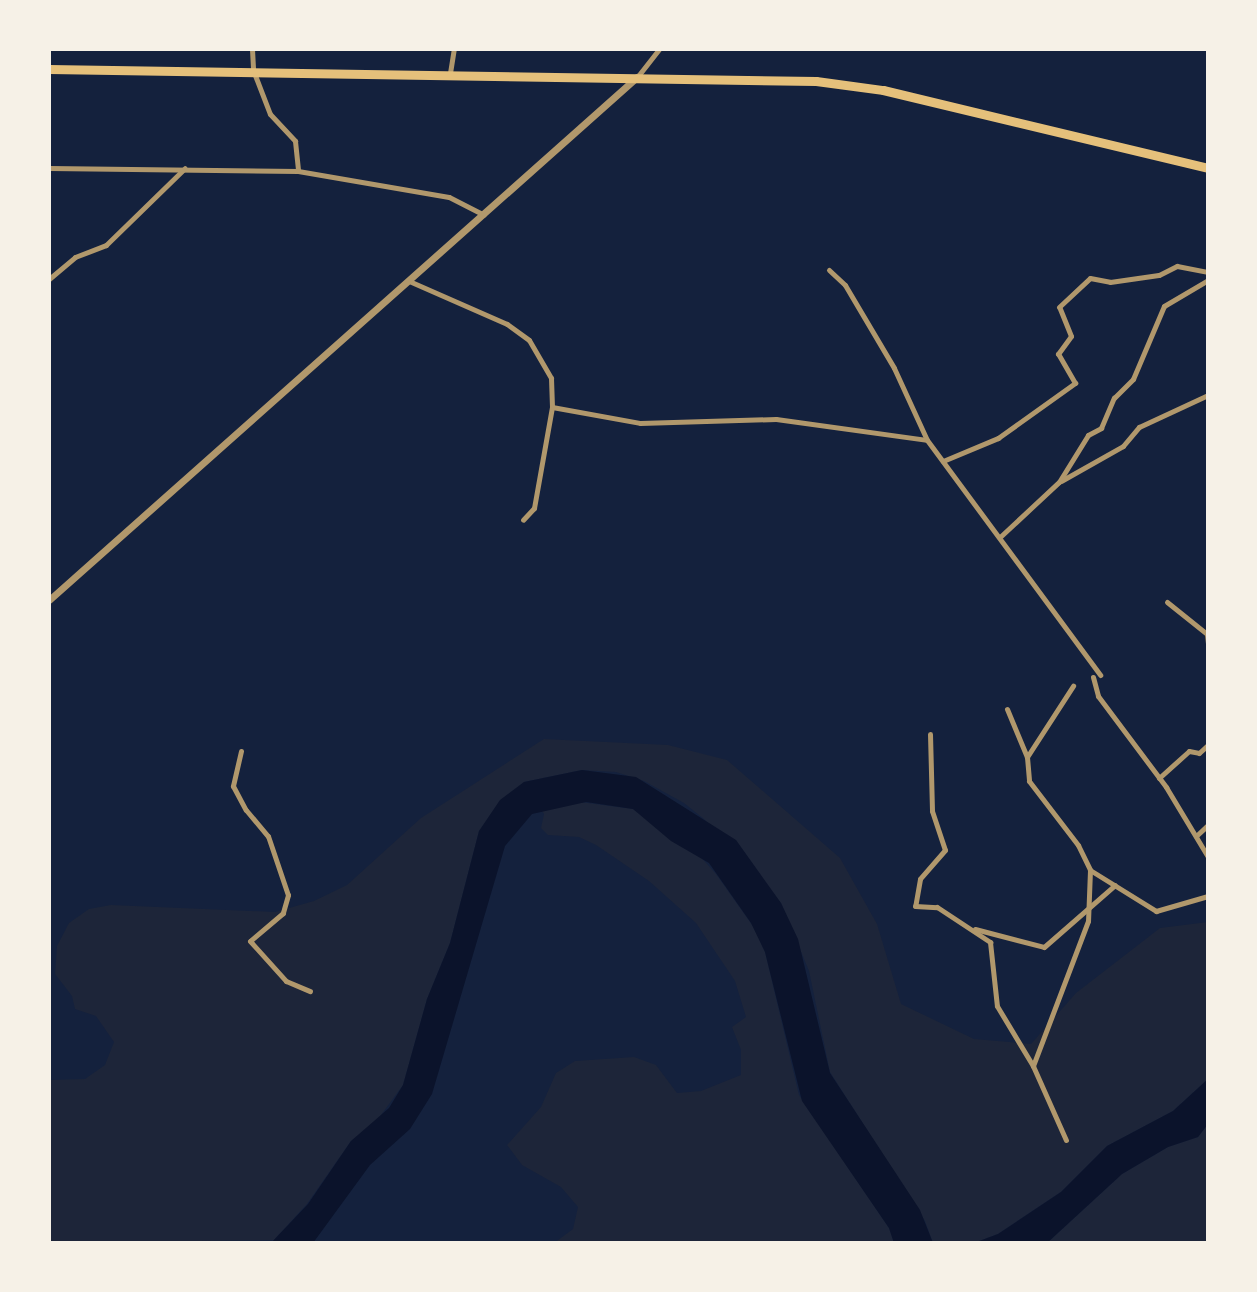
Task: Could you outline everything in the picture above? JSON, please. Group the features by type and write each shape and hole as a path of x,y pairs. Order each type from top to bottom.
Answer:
{"main road":[{"path":"49,69 638,76 816,82 883,90 1208,168"}],"street":[{"path":"251,49 253,70 270,114 295,141 298,171"},
{"path":"450,73 454,49"},
{"path":"49,600 638,76 659,49"},
{"path":"49,168 298,171 449,197 484,215"},
{"path":"49,279 75,257 106,246 185,168"},
{"path":"943,461 998,438 1074,383 1058,354 1071,336 1059,307 1090,278 1110,282 1147,277 1177,266 1208,272"},
{"path":"829,270 845,285 894,368 927,440 1001,536 1097,676 1098,696 1159,778 1208,857"},
{"path":"1059,482 1088,435 1101,428 1114,398 1133,379 1164,306 1208,280"},
{"path":"410,281 507,324 529,340 551,378 552,407 534,508 523,520"},
{"path":"1001,536 1059,482 1123,446 1139,427 1207,395"},
{"path":"552,407 640,423 776,419 927,440"},
{"path":"1167,602 1207,634 1208,643"},
{"path":"1027,757 1073,686"},
{"path":"1007,709 1027,757 1030,781 1078,845 1090,870 1088,921 1033,1066"},
{"path":"930,734 932,811 945,850 920,879 915,906 937,907 990,942 996,1006 1033,1066 1066,1140"},
{"path":"1159,778 1189,751 1199,753 1208,745"},
{"path":"241,751 233,786 246,810 268,836 288,895 283,913 250,941 286,981 310,990"},
{"path":"1196,836 1208,825"},
{"path":"1090,870 1156,911 1208,897"},
{"path":"969,928 1044,947 1115,885"}],"shaded area":[{"path":"544,739 668,745 727,760 840,858 877,924 901,1004 974,1039 1031,1044 1076,993 1160,928 1208,922 1208,1079 1173,1111 1107,1146 1061,1192 998,1234 974,1243 933,1243 925,1221 830,1072 809,971 781,903 704,819 684,803 644,781 616,772 582,770 524,782 479,831 450,943 427,999 403,1085 373,1126 351,1141 307,1204 274,1240 49,1243 49,1080 85,1079 105,1065 114,1042 96,1016 75,1009 72,996 55,974 57,946 69,923 89,909 111,905 275,912 314,901 347,885 421,818"},
{"path":"582,770 636,777 736,840 781,903 798,939 830,1073 920,1210 933,1243 894,1243 889,1228 802,1101 765,952 751,923 709,863 671,841 633,809 586,802 532,814 505,846 432,1094 410,1129 370,1165 313,1243 271,1243 308,1204 351,1141 389,1108 403,1085 427,999 450,943 479,831 500,800 524,782"},
{"path":"580,802 633,809 699,855 716,874 755,929 765,952 799,1095 889,1228 894,1243 554,1243 573,1229 578,1207 561,1187 522,1165 507,1145 541,1107 556,1073 575,1061 634,1057 656,1065 677,1093 701,1091 741,1075 741,1050 732,1027 746,1017 735,981 696,923 649,881 596,845 579,837 548,835 541,828 544,814 541,810"},
{"path":"1208,1079 1208,1124 1198,1137 1168,1147 1122,1174 1047,1243 974,1243 998,1234 1061,1192 1107,1146 1173,1111"},
{"path":"1208,1124 1208,1243 1047,1243 1122,1174 1168,1147 1198,1137"}]}
